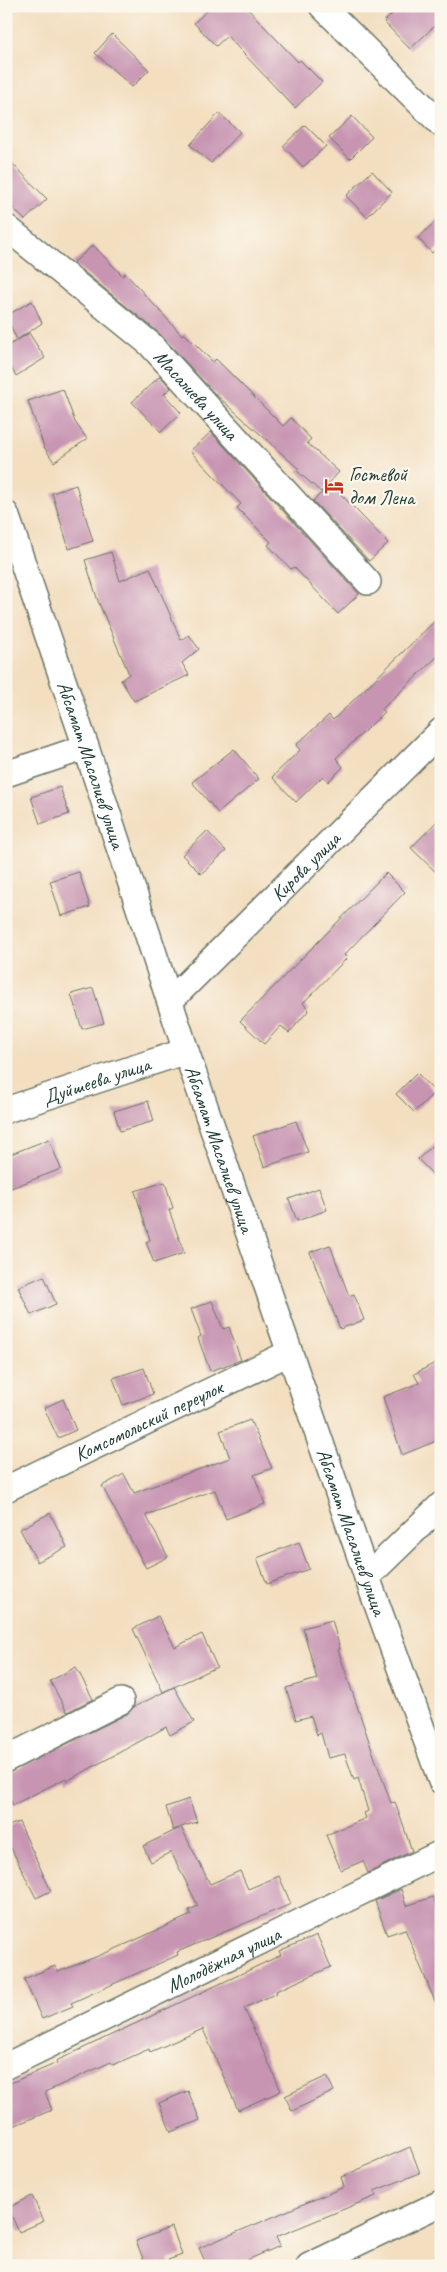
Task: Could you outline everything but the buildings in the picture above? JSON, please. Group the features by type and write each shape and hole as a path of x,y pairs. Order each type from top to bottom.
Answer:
{"street":[{"path":"322,6 441,124"},
{"name":"Масалиева улица","path":"6,227 150,344 368,582"},
{"name":"Абсамат Масалиев улица","path":"6,514 86,747 186,1051 367,1577 441,1781"},
{"name":"Кирова улица","path":"170,1001 441,731"},
{"path":"6,774 86,747"},
{"name":"Дуйшеева улица","path":"6,1110 186,1051"},
{"name":"Комсомольский переулок","path":"6,1489 290,1352"},
{"path":"367,1577 441,1505"},
{"path":"6,1759 121,1701"},
{"name":"Молодёжная улица","path":"6,2066 441,1853"},
{"path":"309,2266 441,2203"}],"place":[{"name":"Гостевой дом Лена","path":"334,486"}]}
